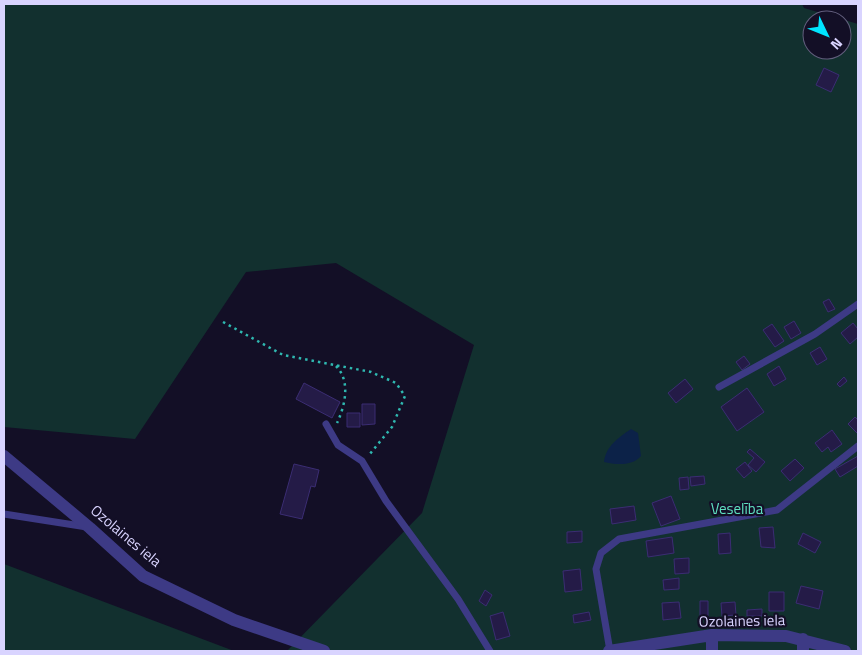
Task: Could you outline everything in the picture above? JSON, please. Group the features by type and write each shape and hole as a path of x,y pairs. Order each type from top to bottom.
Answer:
{"street":[{"name":"Ozolaines iela","path":"4,456 90,528 143,576 234,620 296,647 324,651"},
{"name":"Ozolaines iela","path":"610,651 712,635 786,636 803,645 845,651"},
{"path":"712,635 712,651"}],"lane":[{"path":"719,388 815,334 858,304"},
{"path":"326,424 338,445 362,461 386,502 458,599 490,651"},
{"path":"610,651 596,569 601,553 619,539 777,510 858,446"},
{"path":"4,514 90,528"}],"path":[{"path":"223,322 284,355 371,372 396,383 405,396 392,427 377,447 362,461"},
{"path":"332,434 341,414 346,388 342,372 335,365"}],"green space":[{"name":"Veselība","path":"4,4 802,4 804,8 811,10 802,10 802,60 852,60 852,22 858,24 858,651 287,651 422,513 474,345 336,263 246,272 135,439 4,427"},
{"path":"4,564 234,651 4,651"}],"water":[{"path":"631,429 638,433 641,456 634,462 629,463 614,464 604,462 610,447 617,439"}],"building":[{"path":"824,68 839,75 831,92 816,85"},
{"path":"829,299 835,309 828,312 823,302"},
{"path":"794,321 801,333 791,339 784,327"},
{"path":"853,323 858,329 858,337 850,344 841,333"},
{"path":"772,324 784,341 775,347 763,330"},
{"path":"820,347 827,359 817,365 810,353"},
{"path":"744,356 750,364 742,370 736,362"},
{"path":"779,366 786,379 774,386 767,374"},
{"path":"844,377 847,381 840,387 837,384"},
{"path":"685,379 693,389 676,403 668,393"},
{"path":"304,383 340,402 332,418 296,399"},
{"path":"747,388 764,412 737,431 721,407"},
{"path":"362,404 375,404 375,424 362,425"},
{"path":"347,413 360,413 360,427 347,427"},
{"path":"855,417 858,420 858,434 848,424"},
{"path":"832,430 842,444 831,452 828,447 822,452 815,443"},
{"path":"750,449 765,462 756,472 748,465 754,458 747,452"},
{"path":"858,456 858,466 840,477 835,469"},
{"path":"795,459 804,468 790,481 781,471"},
{"path":"745,462 752,471 744,478 736,469"},
{"path":"294,464 319,470 315,487 311,486 302,519 280,514"},
{"path":"704,476 705,484 691,486 690,477"},
{"path":"688,477 689,489 680,490 679,478"},
{"path":"671,496 680,519 661,526 652,503"},
{"path":"634,506 636,520 612,524 610,509"},
{"path":"773,527 775,548 761,547 759,528"},
{"path":"582,531 582,542 567,543 567,532"},
{"path":"730,533 731,553 719,554 718,534"},
{"path":"803,533 821,542 815,553 798,544"},
{"path":"672,537 674,553 648,557 646,541"},
{"path":"689,558 689,573 675,574 674,559"},
{"path":"580,569 582,590 565,592 563,571"},
{"path":"679,578 679,589 664,590 663,580"},
{"path":"801,586 823,591 819,609 796,603"},
{"path":"485,590 492,595 486,606 479,601"},
{"path":"769,592 784,592 784,611 769,611"},
{"path":"700,601 708,601 708,616 700,616"},
{"path":"679,602 681,618 663,620 662,603"},
{"path":"735,602 736,615 722,616 721,603"},
{"path":"762,609 762,616 747,616 747,610"},
{"path":"503,612 510,636 496,640 490,616"},
{"path":"589,612 591,620 574,623 573,615"}]}
